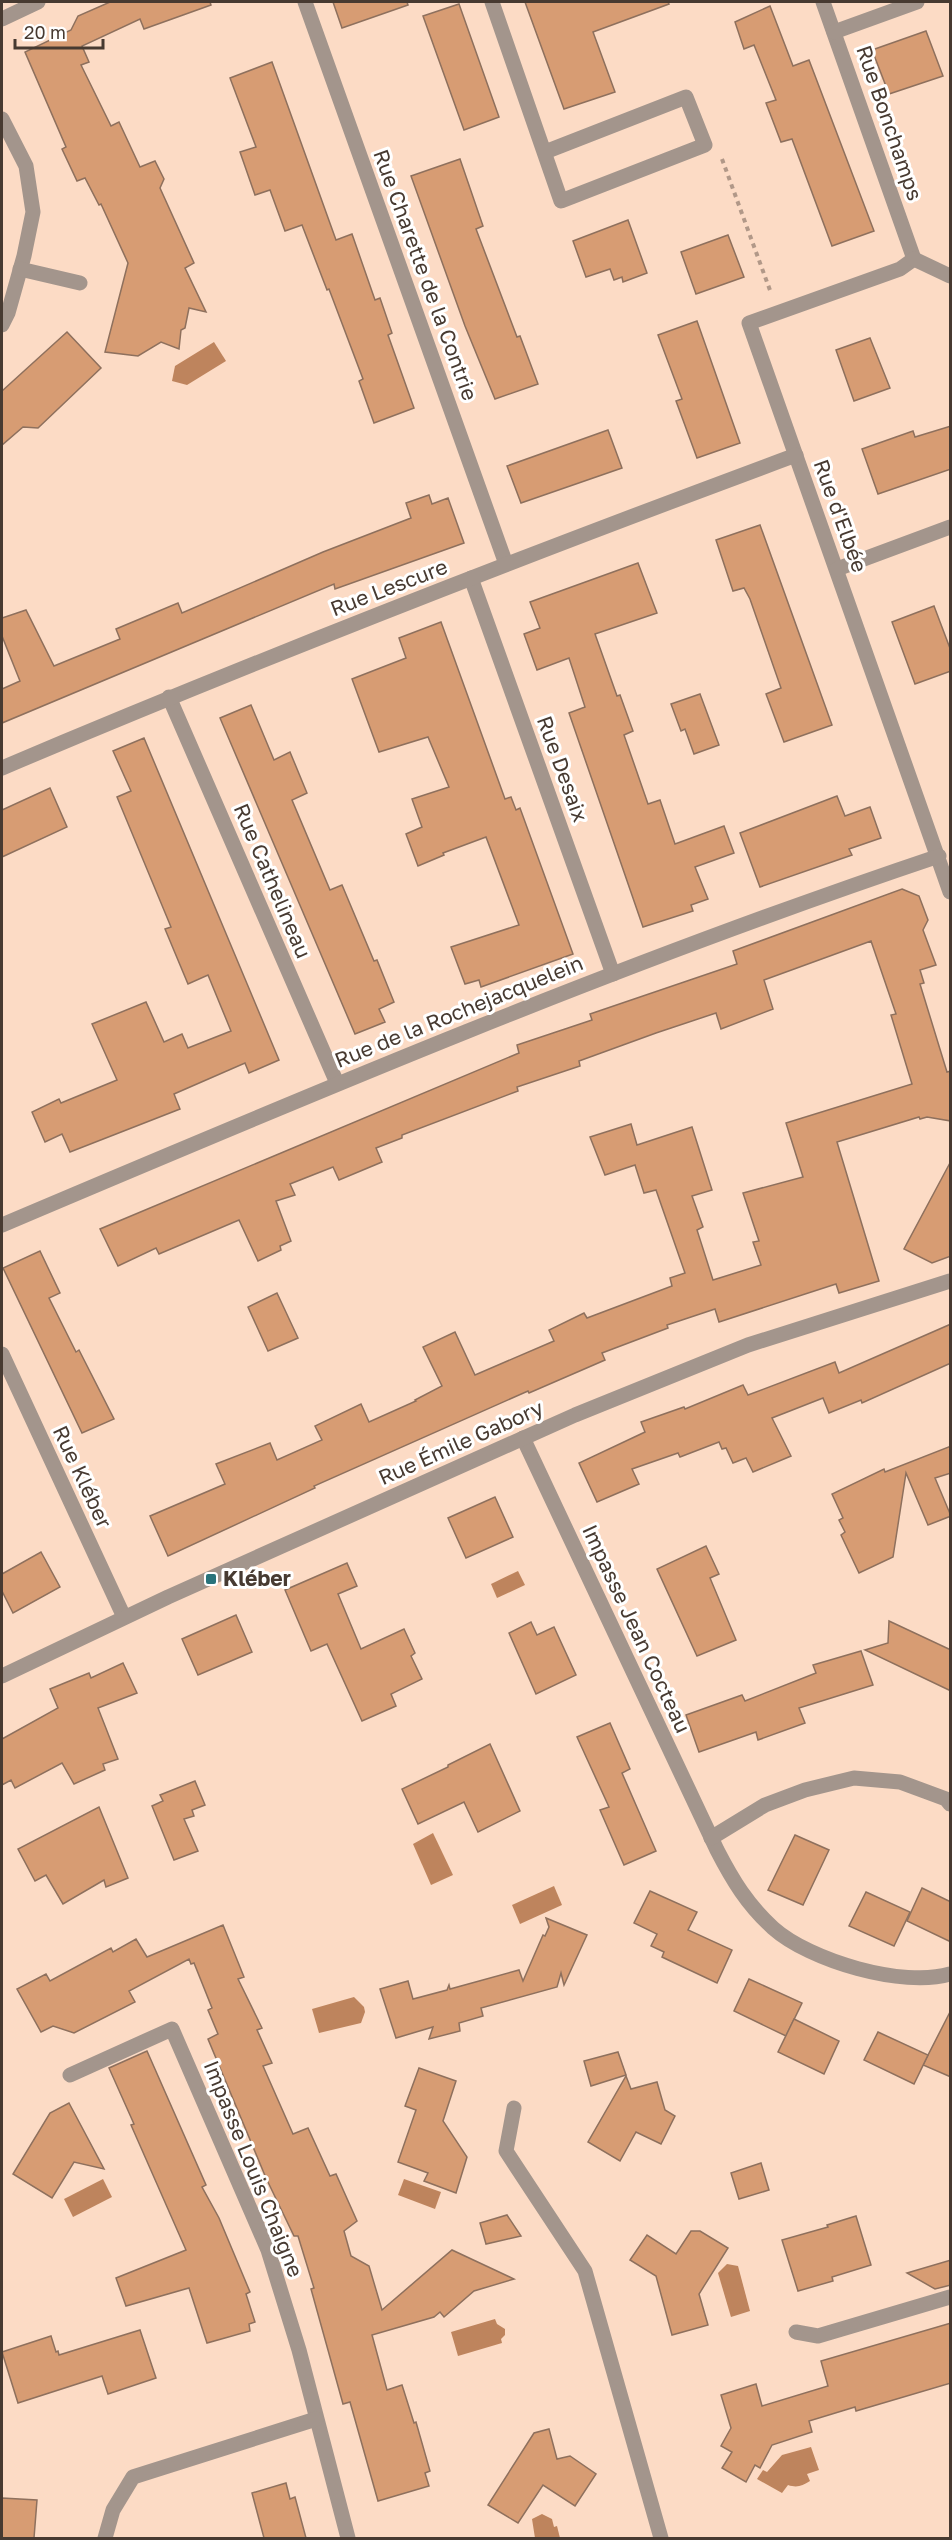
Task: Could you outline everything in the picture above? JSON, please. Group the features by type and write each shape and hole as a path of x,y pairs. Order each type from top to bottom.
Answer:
{"street":[{"path":"2,19 38,2"},
{"name":"Rue Charette de la Contrie","path":"305,2 506,564"},
{"path":"492,2 561,201 705,145 686,98 545,152"},
{"name":"Rue Bonchamps","path":"823,2 914,259"},
{"path":"834,32 917,2"},
{"path":"2,118 26,166 33,212 8,313 2,325"},
{"path":"914,259 951,276"},
{"name":"Rue d'Elbée","path":"914,259 900,269 748,323 951,892"},
{"path":"20,269 80,283"},
{"name":"Rue Lescure","path":"2,768 169,697 506,564 796,455"},
{"path":"837,569 951,527"},
{"name":"Rue Desaix","path":"471,578 613,974"},
{"name":"Rue Cathelineau","path":"169,697 337,1083"},
{"name":"Rue de la Rochejacquelein","path":"2,1226 337,1083 613,974 939,856"},
{"name":"Rue Émile Gabory","path":"2,1676 124,1617 523,1438 748,1345 951,1281"},
{"name":"Rue Kléber","path":"2,1354 124,1617"},
{"name":"Impasse Jean Cocteau","path":"523,1438 711,1838 739,1892 774,1929 816,1954 868,1972 909,1979 951,1974"},
{"path":"711,1838 765,1804 805,1790 854,1778 900,1782 946,1799 951,1804"},
{"name":"Impasse Louis Chaigne","path":"70,2075 172,2028 268,2250 299,2350 348,2538"},
{"path":"514,2108 506,2151 585,2271 661,2538"},
{"path":"796,2332 818,2336 951,2297"},
{"path":"105,2538 112,2510 133,2477 316,2419"}],"path":[{"path":"705,145 722,159 778,312"}],"shaded area":[{"path":"214,342 226,361 187,385 172,381 175,366"},
{"path":"518,1571 525,1585 497,1598 491,1584"},
{"path":"433,1833 453,1875 431,1885 413,1844"},
{"path":"554,1886 562,1905 520,1924 512,1905"},
{"path":"354,1997 364,2007 365,2012 361,2023 319,2033 312,2009"},
{"path":"103,2179 112,2197 73,2217 64,2199"},
{"path":"404,2179 441,2192 435,2209 398,2195"},
{"path":"727,2264 738,2266 750,2311 731,2317 718,2273"},
{"path":"495,2319 497,2324 505,2329 505,2335 501,2339 502,2343 458,2356 451,2332"},
{"path":"811,2447 819,2470 807,2474 810,2481 807,2483 797,2486 788,2485 782,2493 757,2479 763,2470 767,2472 782,2455"},
{"path":"542,2514 552,2519 554,2527 557,2526 560,2538 535,2538 532,2519"}],"building":[{"path":"110,2 210,2 211,5 144,29 140,19 82,46 89,62 81,65 111,126 119,122 140,167 155,161 164,179 160,188 194,263 185,268 206,312 189,308 185,328 181,330 179,349 161,342 138,356 105,352 128,263 101,204 99,205 85,178 77,181 62,149 66,147 25,52 71,30 78,16"},
{"path":"333,2 407,2 408,5 342,28"},
{"path":"525,2 668,2 669,4 593,32 615,92 564,109"},
{"path":"459,4 499,117 464,130 423,16"},
{"path":"770,6 793,66 809,60 874,231 832,246 792,139 781,142 766,103 776,100 754,45 744,49 735,22"},
{"path":"926,31 943,76 889,94 872,50"},
{"path":"272,62 336,240 352,234 375,300 380,298 392,333 388,335 414,408 374,423 359,381 363,379 302,225 285,231 270,190 255,195 240,152 256,147 230,78"},
{"path":"460,159 483,226 476,229 517,337 520,336 538,384 495,399 465,326 411,176"},
{"path":"628,220 647,273 623,282 622,277 614,280 610,269 586,277 573,241"},
{"path":"728,235 744,277 696,294 681,252"},
{"path":"697,321 740,443 697,458 676,401 682,399 658,335"},
{"path":"67,332 101,368 38,428 23,427 2,445 2,391"},
{"path":"870,338 890,388 854,401 836,350"},
{"path":"951,426 951,469 878,494 862,449 913,431 915,437"},
{"path":"608,430 622,468 521,503 507,466"},
{"path":"429,495 432,504 448,498 464,543 335,589 334,584 2,723 2,689 20,681 2,636 2,618 26,610 54,666 120,639 116,629 178,603 182,613 323,552 411,518 406,503"},
{"path":"760,525 832,725 784,742 766,694 781,688 750,599 744,588 733,591 716,540"},
{"path":"638,563 657,613 595,634 617,696 620,695 633,731 624,735 648,804 660,800 675,844 724,826 734,853 695,867 708,899 691,905 693,911 643,927 569,713 585,707 569,658 537,670 524,634 540,628 530,602"},
{"path":"934,606 951,651 951,671 915,684 892,622"},
{"path":"441,622 505,799 511,797 516,810 520,808 573,954 481,987 479,980 465,984 451,947 519,925 486,837 443,853 444,855 418,866 406,834 422,827 412,799 449,787 428,737 379,752 352,679 406,658 399,638"},
{"path":"700,694 719,745 694,754 685,729 681,731 671,704"},
{"path":"251,705 274,760 290,752 307,793 292,800 330,890 342,885 394,1002 379,1009 385,1022 355,1034 220,718"},
{"path":"144,738 279,1060 249,1073 245,1063 174,1094 180,1109 70,1152 62,1134 45,1142 32,1112 59,1099 61,1103 117,1080 92,1024 146,1002 164,1042 182,1034 188,1048 231,1031 208,975 188,984 165,929 171,927 117,797 131,791 113,751"},
{"path":"50,788 67,827 2,857 2,810"},
{"path":"837,796 845,816 870,807 881,838 849,849 852,855 760,887 740,833"},
{"path":"902,889 919,896 928,920 923,930 936,965 920,970 924,983 920,984 947,1072 951,1071 951,1121 927,1117 920,1119 919,1117 837,1142 879,1281 839,1293 836,1284 719,1322 715,1309 667,1325 668,1328 602,1353 605,1360 529,1393 528,1391 314,1486 315,1488 168,1556 150,1516 225,1484 216,1464 270,1443 277,1460 322,1440 315,1426 361,1404 369,1422 416,1401 442,1386 423,1347 455,1332 475,1375 554,1341 549,1330 584,1313 587,1318 672,1286 670,1278 685,1273 656,1190 644,1193 635,1165 605,1175 590,1137 631,1124 637,1145 692,1127 712,1190 692,1196 703,1227 697,1230 713,1280 761,1265 753,1242 759,1241 743,1193 803,1177 786,1123 912,1084 891,1015 896,1014 871,941 764,980 773,1009 721,1029 716,1013 656,1033 579,1061 580,1066 517,1087 518,1091 402,1135 402,1138 376,1148 382,1162 339,1180 333,1167 290,1184 295,1195 276,1201 291,1241 280,1246 281,1250 258,1261 239,1220 159,1254 156,1248 118,1266 100,1229 519,1053 517,1045 592,1020 590,1014 737,964 733,951"},
{"path":"951,1161 951,1256 932,1263 904,1249"},
{"path":"40,1251 60,1293 49,1298 76,1352 79,1350 114,1419 82,1433 3,1268"},
{"path":"277,1293 298,1338 268,1351 248,1307"},
{"path":"951,1324 951,1363 862,1403 861,1400 829,1413 823,1398 772,1418 791,1456 753,1472 746,1458 733,1463 726,1448 722,1449 719,1442 680,1457 678,1453 632,1469 639,1484 597,1502 579,1463 645,1432 641,1422 684,1407 685,1409 743,1385 748,1395 835,1362 839,1373"},
{"path":"951,1446 951,1473 935,1478 951,1516 928,1525 906,1473 893,1557 859,1573 841,1535 845,1532 839,1520 843,1518 832,1494 884,1469 885,1472"},
{"path":"495,1497 513,1537 466,1558 448,1518"},
{"path":"706,1546 719,1574 710,1578 736,1640 697,1656 657,1569"},
{"path":"41,1552 60,1587 13,1613 2,1591 2,1574"},
{"path":"347,1563 357,1586 338,1594 361,1649 404,1629 415,1653 411,1656 422,1679 391,1694 396,1706 362,1721 327,1644 311,1651 285,1590"},
{"path":"236,1615 252,1652 198,1675 182,1639"},
{"path":"889,1621 951,1650 951,1691 865,1650 888,1643"},
{"path":"531,1622 537,1635 554,1627 576,1675 536,1694 509,1633"},
{"path":"861,1651 873,1685 799,1708 805,1723 758,1740 756,1732 699,1752 686,1715 742,1695 745,1701 816,1673 813,1665"},
{"path":"123,1663 137,1693 98,1708 118,1759 103,1764 105,1770 74,1784 62,1763 15,1788 11,1780 2,1785 2,1739 58,1708 50,1689 89,1673 91,1678"},
{"path":"610,1723 630,1769 622,1773 656,1851 624,1865 600,1810 609,1807 577,1737"},
{"path":"490,1744 520,1811 478,1832 464,1802 418,1824 402,1789"},
{"path":"195,1781 205,1805 192,1810 194,1816 184,1819 198,1851 174,1860 152,1806 163,1801 160,1795"},
{"path":"99,1807 128,1878 106,1887 104,1880 63,1904 46,1875 35,1881 18,1849"},
{"path":"795,1835 829,1850 803,1905 768,1890"},
{"path":"922,1888 951,1902 951,1942 907,1921"},
{"path":"650,1891 697,1912 688,1930 732,1950 717,1983 662,1957 664,1952 651,1946 657,1934 634,1923"},
{"path":"866,1892 910,1912 894,1946 849,1926"},
{"path":"546,1918 587,1935 564,1985 561,1973 557,1987 481,2008 483,2016 459,2023 460,2031 429,2039 433,2027 396,2038 380,1989 408,1981 413,1999 447,1990 449,1985 450,1989 519,1970 523,1981 543,1935 545,1936 549,1927"},
{"path":"223,1925 244,1977 238,1979 262,2028 257,2030 272,2063 263,2066 293,2134 308,2128 330,2176 336,2174 357,2221 344,2231 351,2256 369,2266 382,2310 452,2250 514,2279 474,2291 444,2317 440,2312 434,2317 372,2335 387,2390 402,2385 414,2423 416,2422 430,2471 425,2473 429,2486 378,2501 350,2402 343,2404 311,2289 314,2288 298,2236 294,2236 266,2178 208,2039 218,2034 208,2010 212,2008 194,1963 191,1964 189,1959 129,1991 135,2002 74,2033 53,2026 41,2032 17,1989 46,1974 50,1981 111,1948 113,1952 136,1939 147,1957"},
{"path":"749,1979 802,2003 786,2036 734,2011"},
{"path":"951,2010 951,2077 923,2065"},
{"path":"794,2019 839,2041 824,2074 778,2052"},
{"path":"878,2032 928,2055 914,2084 864,2060"},
{"path":"147,2051 206,2185 202,2187 219,2218 250,2292 246,2294 255,2322 249,2324 250,2331 207,2343 189,2288 126,2306 116,2278 186,2250 131,2125 134,2124 109,2068"},
{"path":"618,2052 626,2075 591,2086 584,2061"},
{"path":"419,2068 456,2081 443,2121 467,2157 456,2193 424,2181 428,2173 398,2162 416,2110 405,2106"},
{"path":"626,2076 631,2089 657,2082 665,2110 675,2116 661,2144 636,2132 620,2161 588,2142"},
{"path":"69,2103 104,2169 74,2162 52,2198 13,2174 50,2113"},
{"path":"761,2163 769,2190 739,2199 731,2173"},
{"path":"507,2215 521,2236 486,2244 480,2223"},
{"path":"856,2216 871,2265 832,2277 833,2281 798,2291 782,2240 828,2227 827,2225"},
{"path":"691,2231 700,2231 728,2248 699,2294 708,2325 672,2335 656,2276 630,2260 647,2235 676,2254"},
{"path":"951,2260 951,2285 935,2289 907,2273"},
{"path":"951,2323 951,2383 856,2411 855,2407 809,2421 812,2432 772,2445 760,2468 755,2465 746,2482 722,2468 732,2452 721,2446 731,2428 721,2395 756,2384 762,2406 828,2386 821,2361"},
{"path":"140,2330 156,2378 108,2394 102,2376 18,2403 2,2352 51,2336 59,2355"},
{"path":"549,2429 557,2459 570,2456 596,2474 575,2506 543,2485 518,2523 488,2505 534,2433"},
{"path":"286,2483 290,2499 295,2497 306,2538 264,2538 252,2493"},
{"path":"2,2498 37,2500 34,2538 2,2538"}],"place":[{"name":"Kléber","path":"211,1579"}]}
